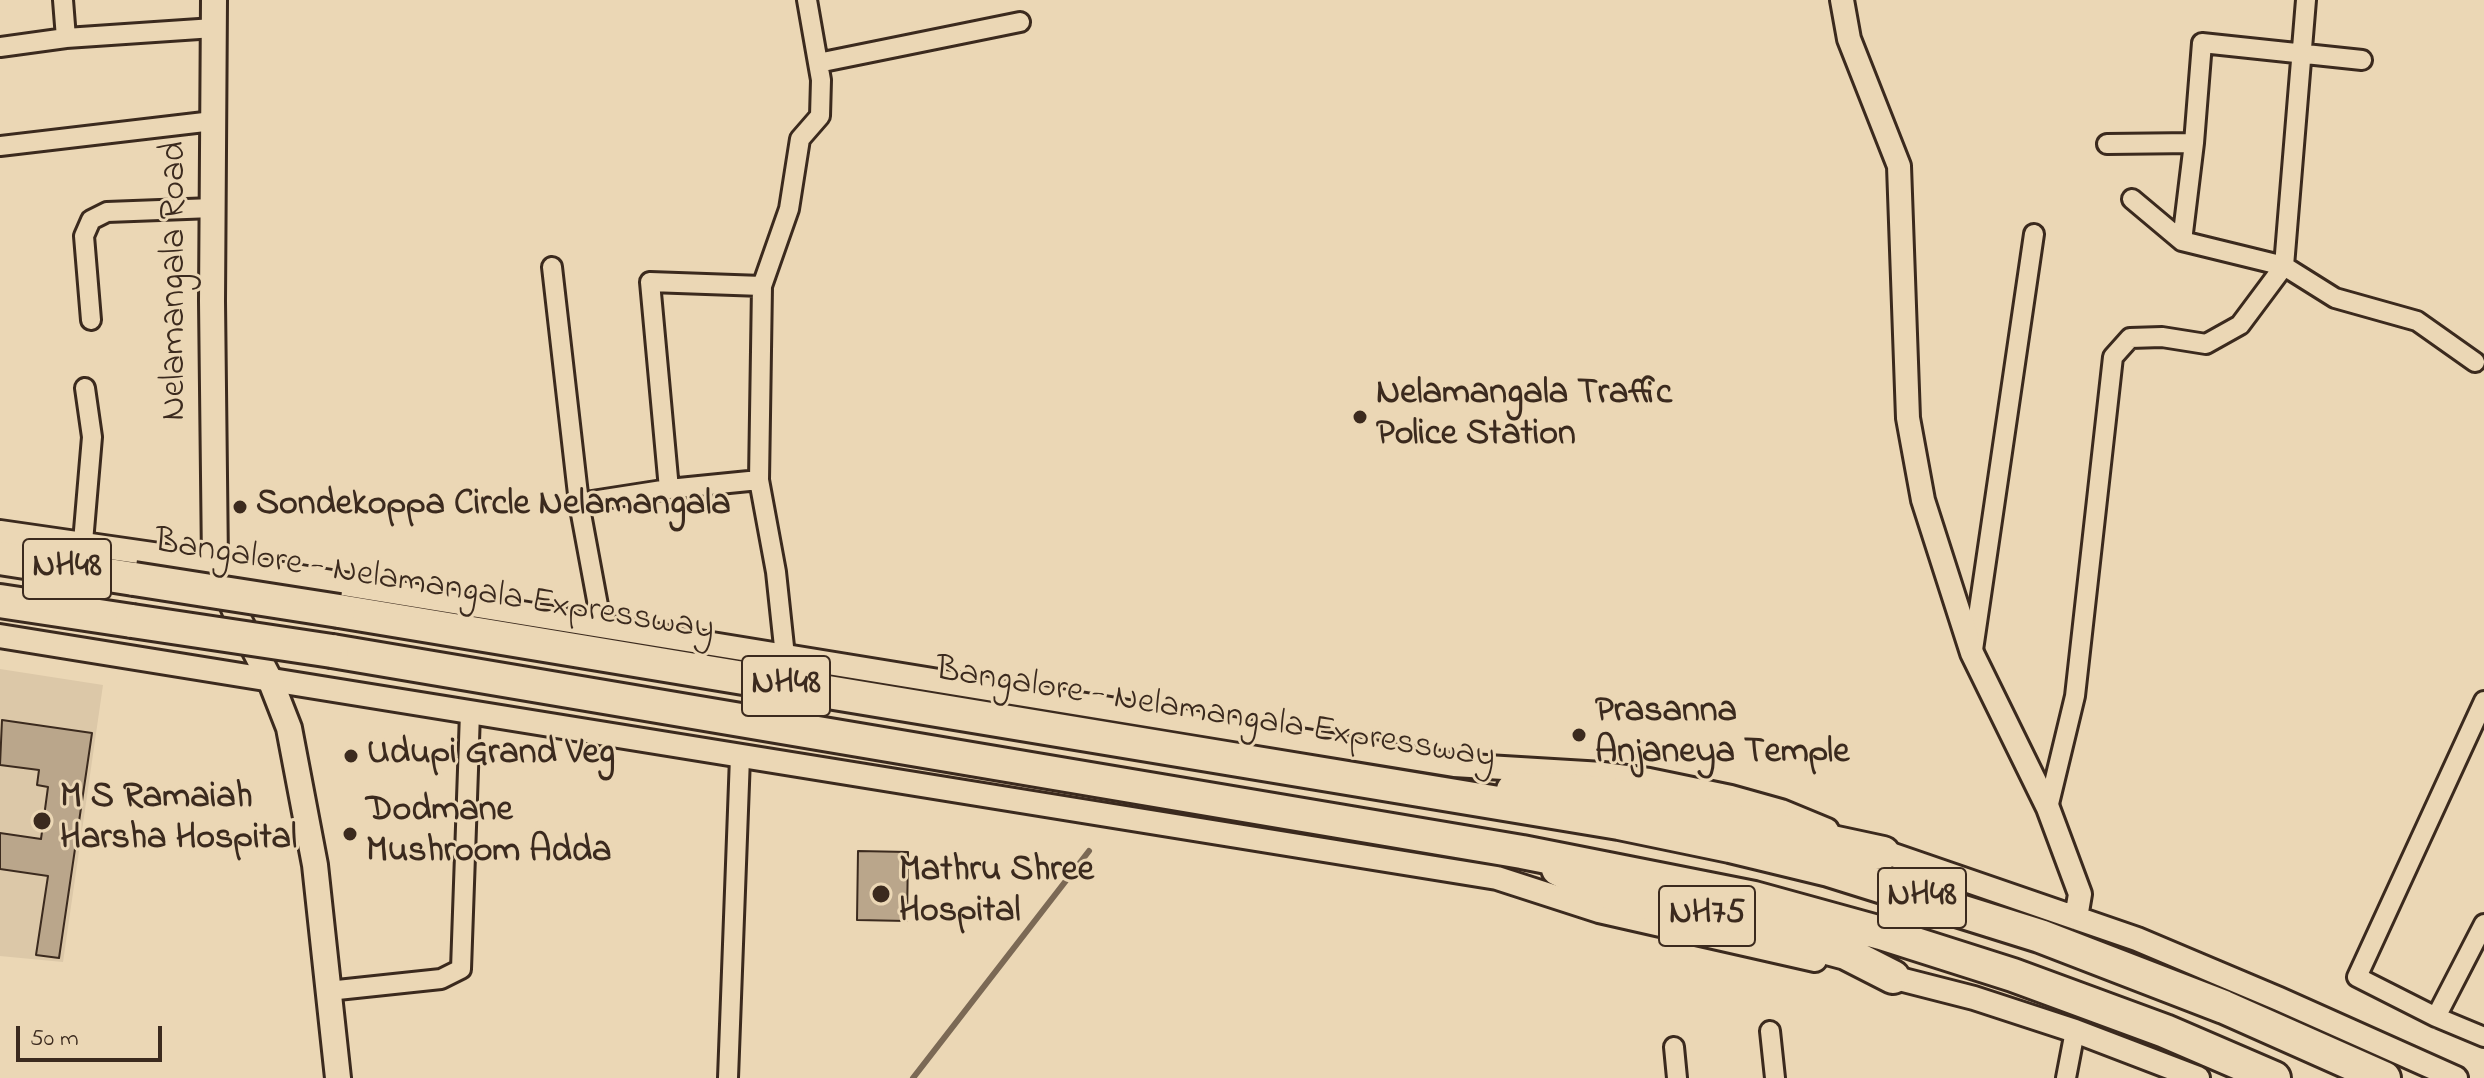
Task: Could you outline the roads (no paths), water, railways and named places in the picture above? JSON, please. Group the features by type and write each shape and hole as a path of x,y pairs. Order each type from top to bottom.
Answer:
{"highway":[{"name":"Bangalore - Nelamangala Expressway","path":"0,558 339,611 1619,823 1829,870 2040,936 2224,1007 2384,1078"},
{"name":"NH48","path":"0,601 332,651 1522,852 1754,898 1881,933 2013,975 2165,1031 2274,1078"},
{"path":"1438,792 1548,789 1604,793 1883,853"},
{"name":"NH75","path":"1522,852 1596,888 1846,953 1893,977"}],"main road":[{"name":"Nelamangala Road","path":"214,0 215,563"},
{"path":"215,563 289,728 315,865 338,1078"}],"street":[{"path":"63,0 66,38"},
{"path":"785,656 776,572 759,480 762,286 789,209 800,139 820,116 821,80 807,0"},
{"path":"1842,0 1849,39 1899,166 1908,418 1923,500 1972,653 2048,808 2080,894 2076,918"},
{"path":"2048,808 2075,696 2113,357 2130,338 2162,337 2206,344 2240,325 2284,266 2306,0"},
{"path":"818,63 1020,22"},
{"path":"0,47 66,38 214,28"},
{"path":"2182,241 2202,43 2362,60"},
{"path":"0,146 213,121"},
{"path":"2107,144 2194,143"},
{"path":"2132,199 2182,241 2284,266 2335,298 2417,321 2481,363"},
{"path":"91,320 84,236 91,220 107,212 213,208"},
{"path":"1972,653 2034,234"},
{"path":"552,267 579,503 602,627"},
{"path":"669,489 650,282 762,286"},
{"path":"83,542 92,437 85,388"},
{"path":"579,503 669,489 759,480"},
{"path":"0,532 215,563 1454,765 1603,774 1731,797 1781,811 1883,853 2137,939 2456,1078"},
{"path":"0,636 1497,878 1599,911 1893,977"},
{"path":"2484,701 2357,977 2436,1017 2484,1037"},
{"path":"328,991 441,979 461,969 470,713"},
{"path":"728,1078 740,757"},
{"path":"2436,1017 2484,924"},
{"name":"NH75","path":"1893,977 1974,998 2075,1031 2198,1078"},
{"path":"1770,1031 1775,1078"},
{"path":"2066,1078 2075,1031"},
{"path":"1674,1047 1677,1078"}],"waterway":[{"path":"913,1078 1089,851"}],"place":[{"name":"Nelamangala Traffic Police Station","path":"1360,417"},
{"name":"Sondekoppa Circle Nelamangala","path":"240,507"},
{"name":"Prasanna Anjaneya Temple","path":"1579,735"},
{"name":"Udupi Grand Veg","path":"351,756"},
{"name":"M S Ramaiah Harsha Hospital","path":"42,821"},
{"name":"Dodmane Mushroom Adda","path":"350,834"},
{"name":"Mathru Shree Hospital","path":"881,894"}]}
